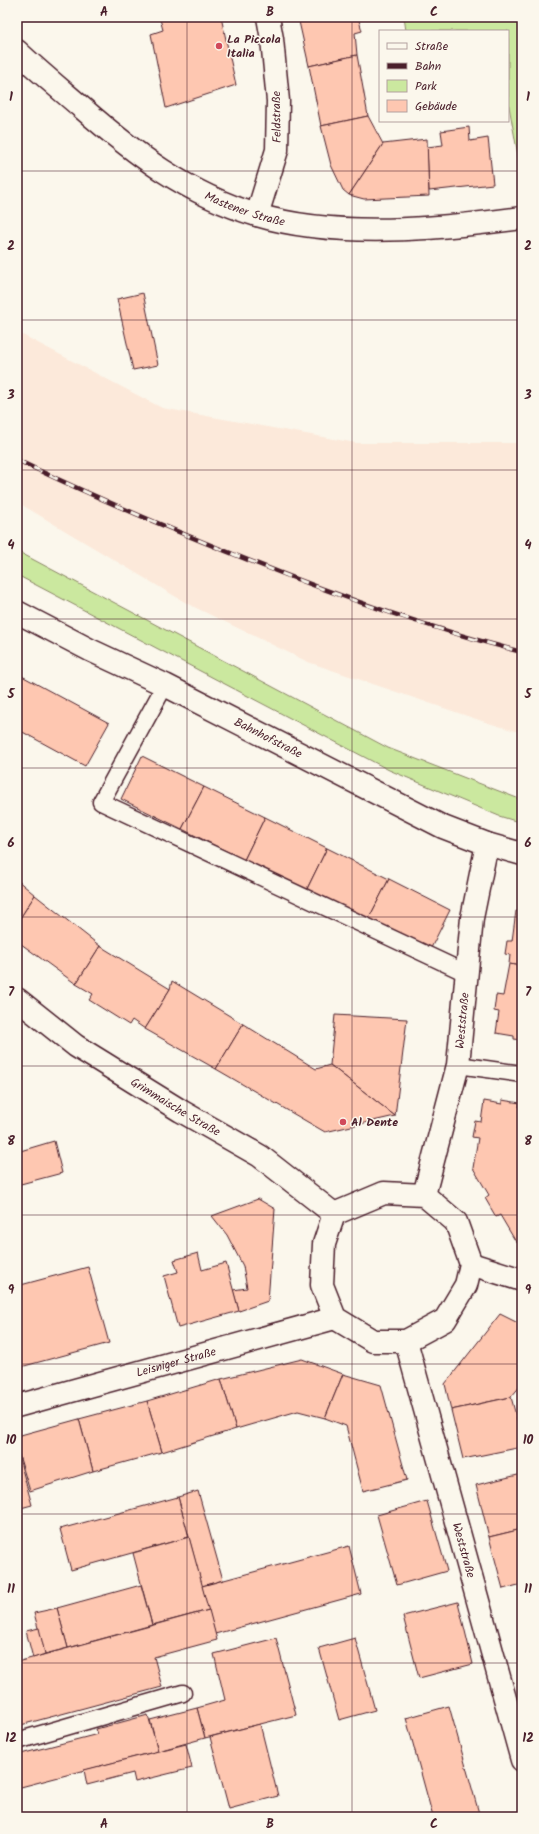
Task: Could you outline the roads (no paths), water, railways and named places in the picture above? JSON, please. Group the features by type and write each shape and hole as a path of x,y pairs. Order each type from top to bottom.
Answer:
{"street":[{"name":"Feldstraße","path":"257,215 277,150 278,101 272,39 268,17"},
{"name":"Mastener Straße","path":"17,51 126,146 164,173 204,195 257,215 311,226 357,230 442,226 522,218"},
{"name":"Bahnhofstraße","path":"17,612 90,650 164,685 436,824 488,844 522,854"},
{"name":"Weststraße","path":"424,1195 458,1065 472,918 488,844"},
{"name":"Grimmaische Straße","path":"17,999 76,1046 180,1111 260,1156 334,1214"},
{"path":"384,1193 424,1195 456,1222 471,1264 466,1286 445,1320 406,1340 372,1341 336,1318 322,1285 324,1244 334,1214 384,1193"},
{"path":"471,1264 522,1280"},
{"name":"Leisniger Straße","path":"17,1406 336,1318"},
{"name":"Weststraße","path":"406,1340 522,1760"}],"lane":[{"path":"164,685 100,802 466,973"},
{"path":"458,1065 522,1074"},
{"path":"17,1741 183,1693"}],"railway":[{"path":"17,460 151,520 304,582 412,620 522,652"}],"place":[{"name":"La Piccola Italia","path":"219,46"},
{"name":"Al Dente","path":"343,1122"}]}
